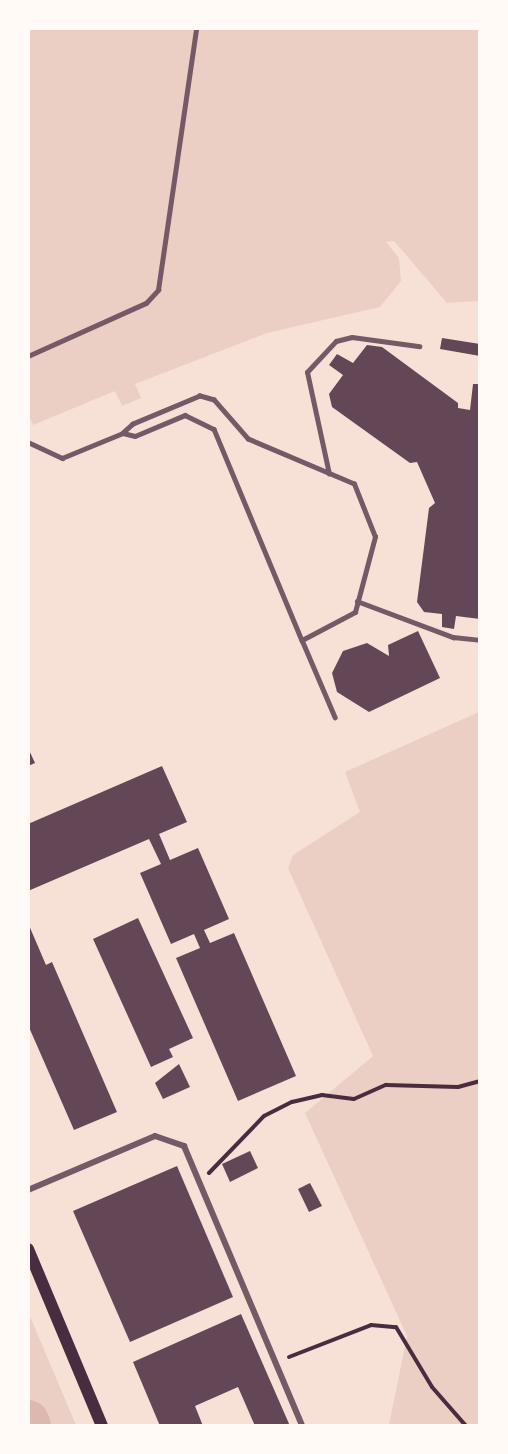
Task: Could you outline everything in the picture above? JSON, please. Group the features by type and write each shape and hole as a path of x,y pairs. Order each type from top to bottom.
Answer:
{"main road":[{"path":"28,1249 102,1425"}],"street":[{"path":"28,1190 154,1136 184,1146 302,1425"}],"lane":[{"path":"28,356 146,303 158,290 196,28"},
{"path":"329,474 307,372 336,341 352,337 419,346"},
{"path":"28,442 62,458 123,433 200,396 214,400 248,439 354,484 375,537 355,612 302,640"},
{"path":"123,433 135,436 185,415 214,429 335,717"},
{"path":"357,601 453,636 480,640"}],"path":[{"path":"199,1180 236,1150 264,1116 292,1102 321,1095 354,1099 386,1085 458,1087 480,1081"},
{"path":"276,1363 370,1325 396,1327 432,1387 466,1425"}],"shaded area":[{"path":"28,29 479,29 479,301 447,303 394,241 386,242 399,258 401,281 380,307 267,333 135,384 141,398 122,406 115,391 33,425 28,414"},
{"path":"479,712 479,1425 389,1425 407,1336 305,1113 373,1056 288,868 293,855 360,812 345,772"},
{"path":"29,1314 76,1425 29,1425"}],"building":[{"path":"442,338 480,344 480,356 440,349"},
{"path":"367,345 382,347 458,403 458,408 470,410 473,384 480,384 480,619 456,616 454,629 442,627 442,614 424,612 417,602 429,508 435,503 417,462 410,463 332,407 329,394 343,375 329,365 337,354 353,363"},
{"path":"418,631 440,678 369,712 337,692 332,673 343,651 367,643 389,656 388,645"},
{"path":"28,748 35,763 28,766"},
{"path":"162,766 187,822 159,834 170,860 198,848 229,919 204,930 210,943 234,933 296,1076 238,1101 176,958 200,948 194,934 171,944 140,873 161,864 149,839 28,891 28,824"},
{"path":"138,918 193,1038 169,1049 173,1057 151,1067 93,939"},
{"path":"28,923 46,965 52,962 117,1112 74,1130 28,1025"},
{"path":"179,1064 190,1087 163,1099 155,1083"},
{"path":"250,1151 258,1168 230,1182 222,1164"},
{"path":"177,1166 233,1297 130,1342 73,1211"},
{"path":"310,1183 322,1206 309,1212 298,1189"},
{"path":"241,1314 290,1426 255,1426 238,1387 195,1406 203,1426 160,1426 133,1362"}],"waterway":[{"path":"28,1421 30,1426"}]}
